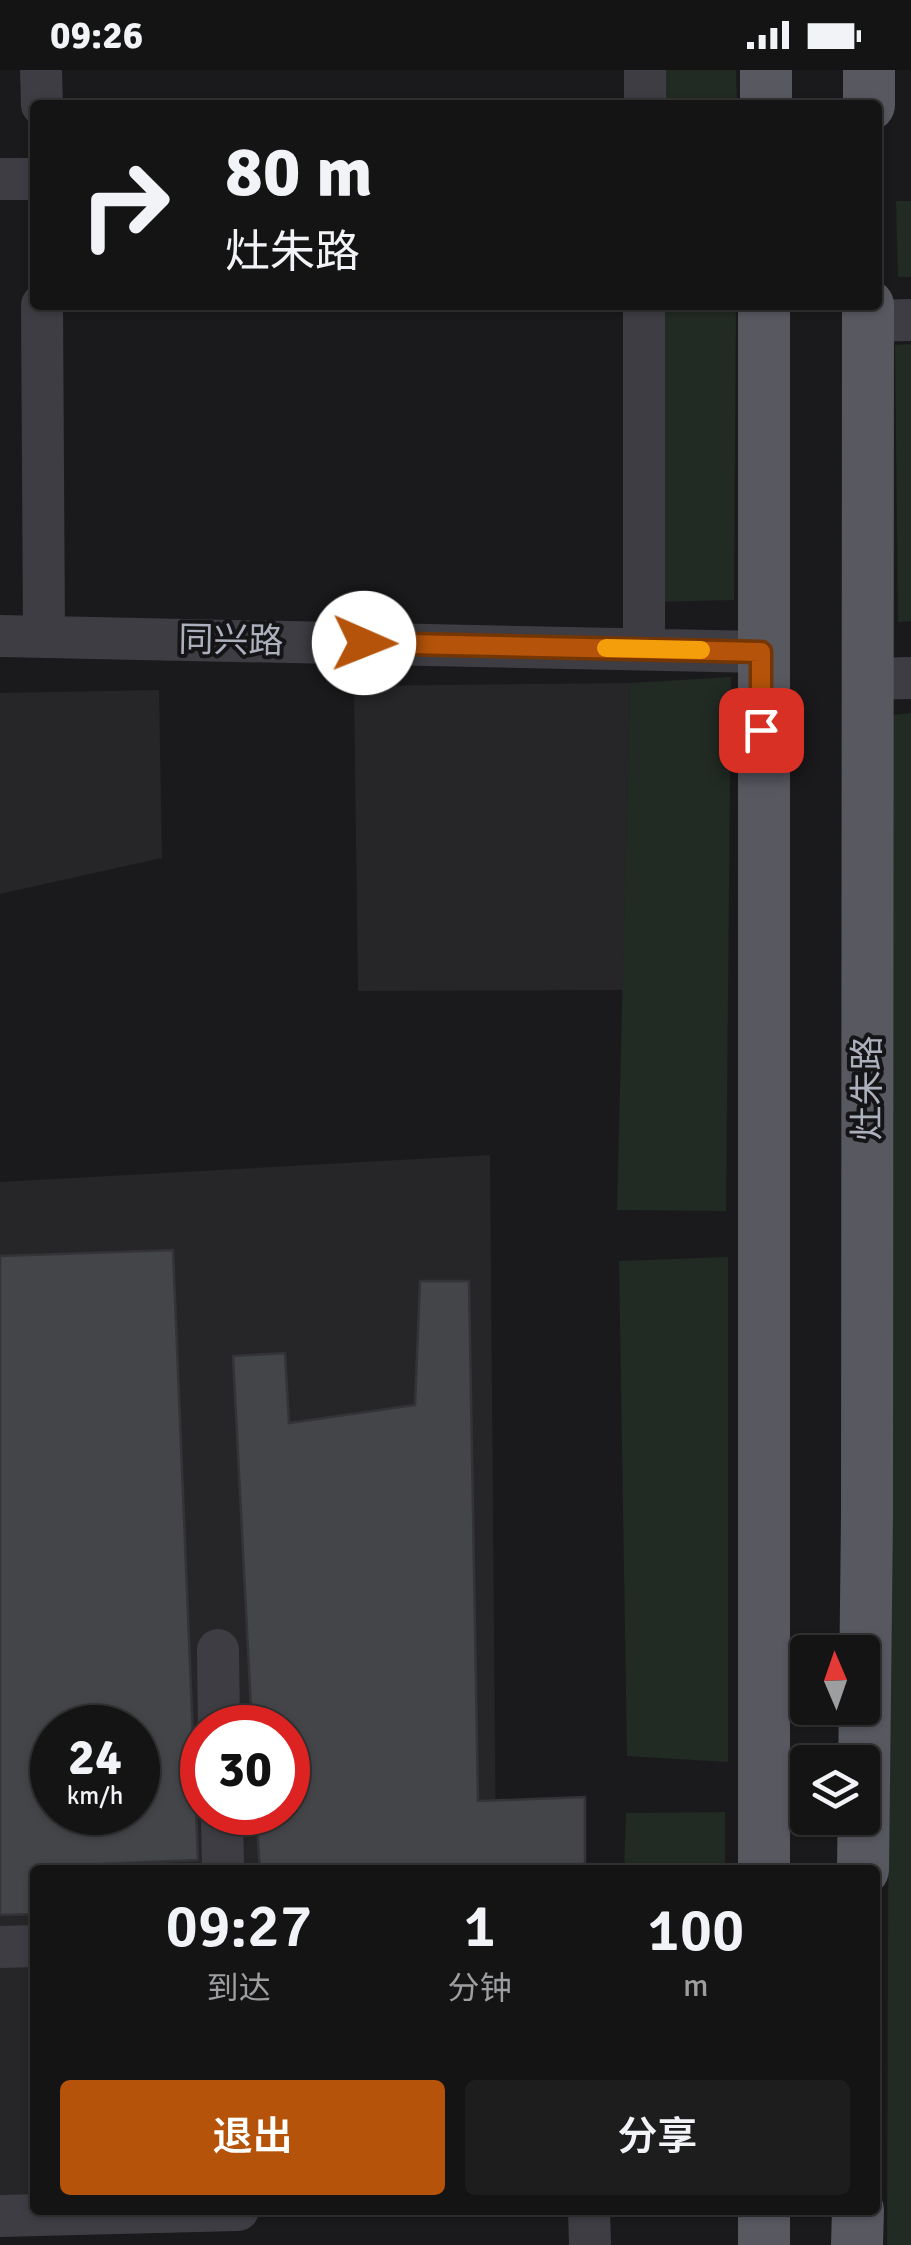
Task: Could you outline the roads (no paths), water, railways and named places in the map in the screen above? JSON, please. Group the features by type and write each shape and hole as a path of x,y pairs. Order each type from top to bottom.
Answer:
{"main road":[{"path":"766,70 766,100"},
{"path":"869,70 869,100"},
{"path":"764,310 764,1865"},
{"name":"灶朱路","path":"863,1865 867,1514 889,678 882,316"},
{"path":"764,2215 764,2245"},
{"path":"857,2245 858,2215"}],"street":[{"path":"42,70 42,100"},
{"path":"645,70 645,100"},
{"path":"0,179 30,179"},
{"path":"42,310 44,636"},
{"path":"644,310 644,649"},
{"name":"同兴路","path":"0,636 761,652"},
{"path":"218,1650 219,1705"},
{"path":"222,1835 223,1865"},
{"path":"0,1947 30,1946"},
{"path":"0,2216 88,2230 198,2215"},
{"path":"589,2215 590,2245"}]}
